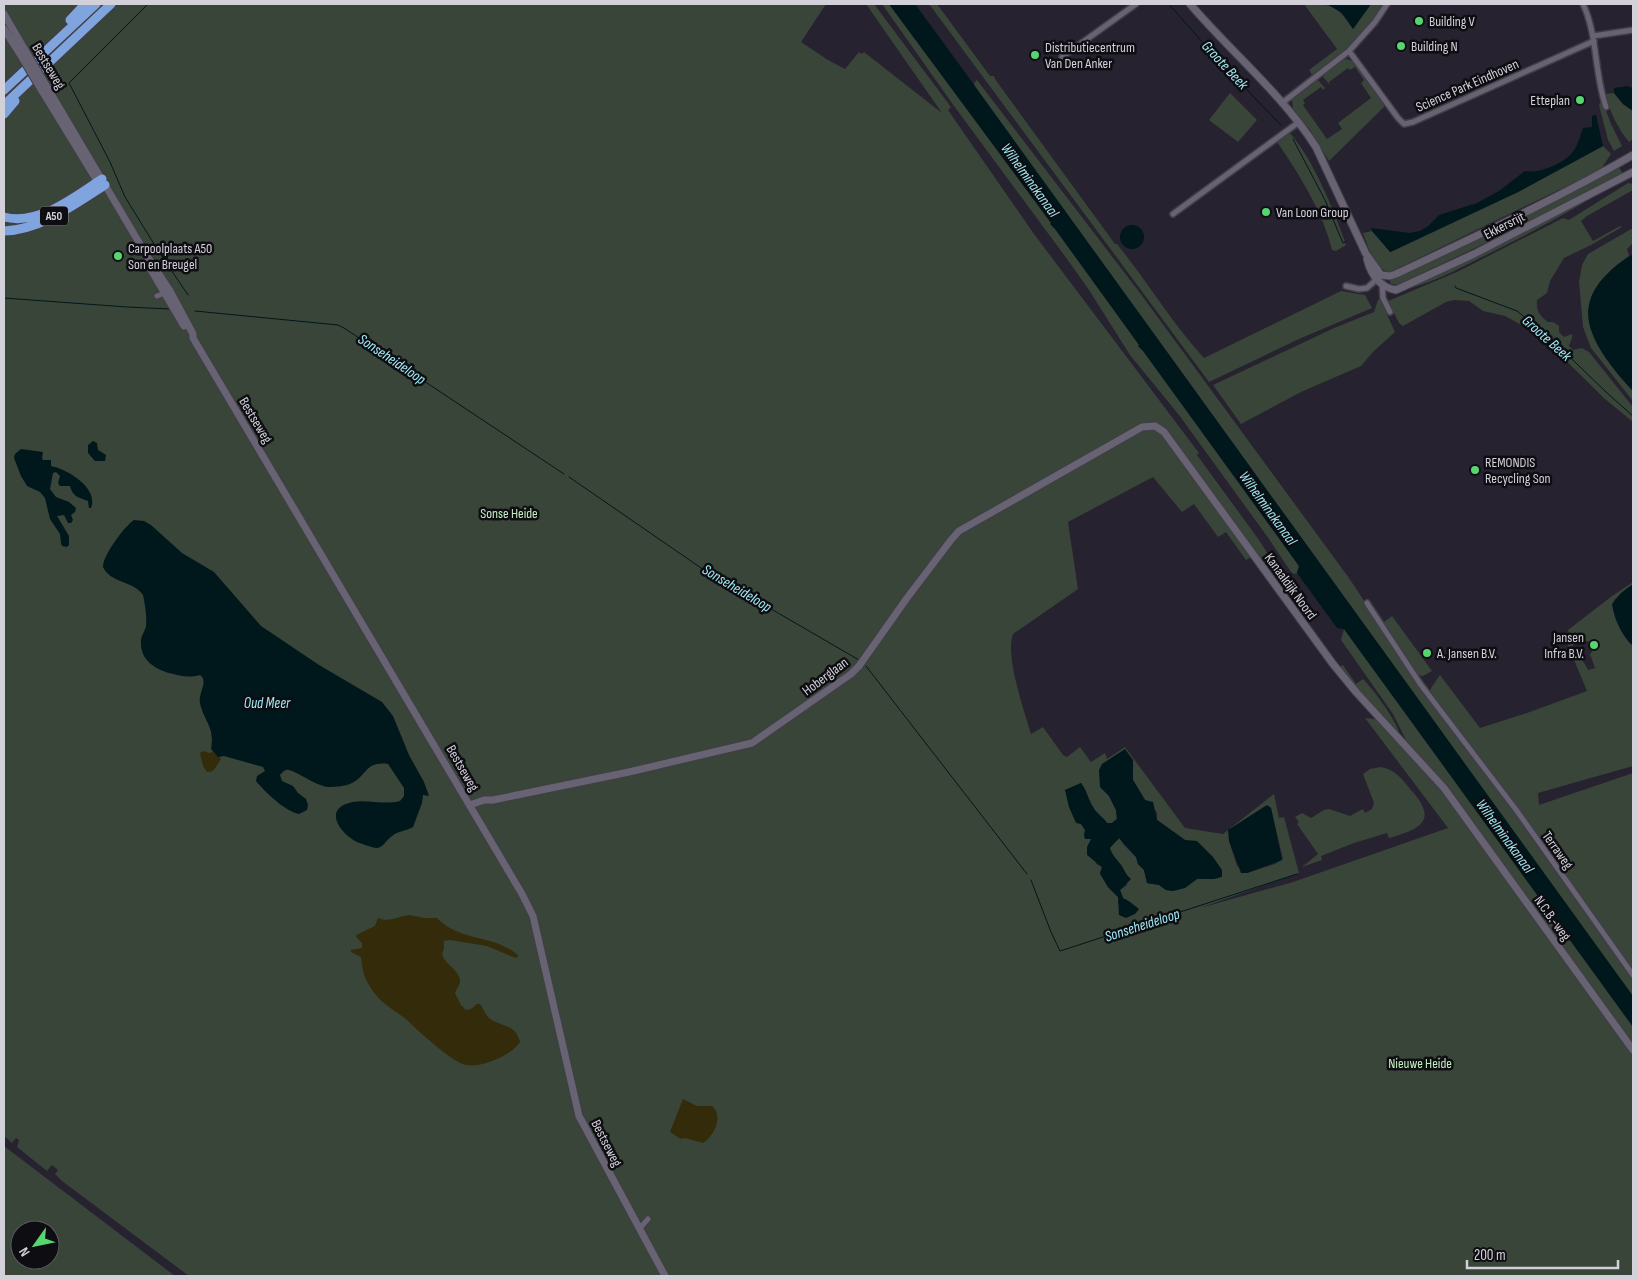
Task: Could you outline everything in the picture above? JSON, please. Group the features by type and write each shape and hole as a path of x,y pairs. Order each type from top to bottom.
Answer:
{"highway":[{"path":"26,71 39,52 85,4"},
{"path":"4,90 96,4"},
{"path":"4,105 110,4"},
{"path":"4,114 37,74"},
{"name":"A50","path":"4,217 22,219 41,214 102,184"},
{"name":"A50","path":"4,231 20,230 49,219 102,184"}],"main road":[{"path":"1190,4 1299,122 1316,147 1366,254 1369,266 1379,277 1382,286"},
{"name":"Bestseweg","path":"4,14 44,89 147,256 167,292"},
{"name":"Bestseweg","path":"4,29 23,52"},
{"name":"Ekkersrijt","path":"1379,277 1396,274 1526,212 1632,158"},
{"name":"Ekkersrijt","path":"1382,286 1396,290 1483,250 1633,172"},
{"name":"Bestseweg","path":"102,184 108,199 193,334 193,338 522,894 533,916 579,1116 665,1276"},
{"name":"Hoberglaan","path":"470,805 486,804 493,800 628,772 752,743 851,674 859,666 907,598 959,531 1142,427 1155,426"},
{"name":"Kanaaldijk Noord","path":"1155,426 1164,432 1333,664 1414,755"},
{"name":"N.C.B.-weg","path":"1414,755 1449,795 1633,1050"}],"street":[{"path":"1062,57 1136,4"},
{"path":"1282,103 1349,50 1375,22 1387,4"},
{"path":"1583,4 1594,38 1598,81 1606,107"},
{"path":"1594,38 1633,30"},
{"name":"Science Park Eindhoven","path":"1349,50 1404,124 1413,122 1594,38"},
{"path":"1173,214 1299,122"},
{"path":"1346,286 1359,289 1368,288 1379,277"},
{"path":"1382,286 1383,298 1390,312"},
{"path":"157,296 167,292"},
{"name":"Terraweg","path":"1367,603 1421,685 1516,811 1633,975"},
{"path":"639,1229 648,1219"}],"green space":[{"name":"Sonse Heide","path":"4,4 826,4 801,42 845,69 859,52 862,54 864,52 942,113 866,4 874,4 951,107 948,110 1034,234 1199,453 1197,455 1259,540 1279,572 1281,582 1278,584 1216,508 1251,557 1246,560 1226,532 1218,537 1194,504 1182,512 1153,477 1068,522 1078,589 1013,634 1011,656 1013,669 1031,734 1043,727 1063,755 1067,757 1080,747 1091,762 1105,753 1107,759 1125,747 1185,828 1223,834 1274,794 1279,818 1284,817 1299,873 1200,908 1293,882 1448,828 1365,718 1375,719 1409,752 1430,775 1465,822 1472,820 1443,781 1407,742 1393,714 1341,640 1344,629 1429,745 1444,735 975,87 974,83 977,80 1140,293 1349,578 1433,705 1515,814 1519,812 1432,695 1430,692 1431,688 1440,675 1480,728 1587,691 1567,643 1570,640 1568,630 1633,582 1614,600 1622,630 1633,646 1633,766 1538,793 1539,805 1633,773 1633,1276 189,1276 62,1181 55,1174 58,1170 52,1165 47,1171 17,1147 19,1140 16,1138 12,1143 4,1136","holes":["1588,641 1595,668 1588,670 1572,649 1572,646 1576,643","1125,749 1132,762 1133,780 1145,800 1157,812 1157,820 1185,840 1197,842 1214,879 1197,879 1185,887 1173,891 1166,890 1159,885 1147,883 1144,870 1120,838 1109,847 1125,874 1127,885 1120,890 1123,898 1130,902 1118,904 1118,897 1108,887 1100,874 1102,867 1096,864 1092,839 1081,824 1065,790 1081,783 1094,809 1107,823 1112,823 1117,819 1116,810 1109,796 1101,787 1099,770","1267,806 1271,808 1283,859 1275,864 1247,873 1237,866 1229,841"]},
{"path":"882,4 889,4 1052,224 1299,566 1297,573 1291,572 1179,415 1130,355 1089,290"},
{"path":"929,4 937,4 990,76 994,76 1115,244 1128,258 1181,331 1204,358 1341,291 1365,295 1372,308 1299,339 1209,382"},
{"path":"1304,4 1333,8 1343,15 1353,29 1371,4 1383,4 1376,16 1360,35 1312,75 1309,70 1337,49"},
{"path":"1347,59 1354,62 1384,103 1384,107 1329,161 1310,130 1293,109 1292,99 1318,80 1325,88 1323,90 1321,87 1303,100 1305,103 1303,105 1327,139 1342,129 1338,123 1371,98 1361,83 1364,80 1355,67 1350,70 1348,68 1329,82 1330,85 1323,77 1340,61"},
{"path":"1230,93 1257,120 1238,142 1209,120"},
{"path":"1614,93 1623,104 1633,111 1633,139 1629,142 1614,119 1605,94"},
{"path":"1602,100 1622,146 1614,151 1608,140 1599,105"},
{"path":"1290,133 1315,171 1336,217 1346,245 1336,251 1332,250 1323,222 1309,194 1277,142"},
{"path":"1603,146 1611,154 1599,172 1390,272 1380,267 1370,251 1363,233 1372,231 1391,252 1518,192"},
{"path":"1618,166 1624,175 1611,179 1500,236 1406,281 1396,285 1390,283 1393,278"},
{"path":"1624,179 1552,221 1497,250 1442,277 1403,290"},
{"path":"1628,183 1633,184 1633,190 1581,221 1593,241 1620,226 1622,227 1564,258 1550,281 1547,293 1537,300 1537,304 1541,315 1548,322 1553,322 1559,326 1559,332 1564,337 1572,334 1569,346 1573,350 1582,348 1589,352 1633,407 1633,422 1605,399 1552,347 1529,329 1505,316 1483,311 1469,301 1454,300 1446,302 1403,326 1399,323 1388,301 1459,271 1563,218 1569,220"},
{"path":"1633,228 1633,243 1627,249 1629,256 1608,273 1596,289 1590,306 1590,323 1595,339 1605,356 1633,391 1633,401 1591,348 1583,327 1579,282 1582,265 1588,254"},
{"path":"1380,299 1395,332 1361,366 1301,392 1241,424 1213,385 1334,328 1374,312"},
{"path":"1392,616 1432,671 1423,676 1418,675 1384,622"},
{"path":"1343,665 1356,684 1363,679 1373,690 1390,714 1400,735 1355,687 1339,667"},
{"path":"1381,767 1391,770 1405,782 1424,809 1425,816 1422,822 1409,831 1389,838 1387,833 1354,843 1321,856 1322,860 1302,867 1318,854 1297,824 1299,822 1295,817 1302,813 1311,818 1329,809 1350,816 1363,809 1365,813 1372,809 1374,803 1363,774 1370,769"},
{"path":"4,1146 175,1276 4,1276"}],"sand":[{"path":"203,751 213,752 221,759 214,770 210,772 207,772 203,766 200,753"},
{"path":"410,915 437,918 446,926 456,931 498,944 518,955 517,958 487,946 450,940 444,941 442,954 443,958 460,978 460,983 455,993 461,1005 466,1010 480,1004 489,1018 508,1027 518,1036 520,1042 510,1052 496,1060 480,1064 466,1065 460,1063 437,1047 407,1020 384,1003 373,991 365,977 361,957 351,952 351,950 362,948 362,943 356,935 375,926 378,918 390,920"},
{"path":"683,1099 697,1106 712,1106 716,1110 716,1126 711,1136 703,1143 685,1138 681,1139 670,1132"}],"water":[{"name":"Wilhelminakanaal","path":"889,4 915,4 956,60 1633,996 1633,1027 1344,629 1337,628 1297,573 1299,566 1138,346 1051,223"},
{"path":"1327,4 1371,4 1353,29 1342,13"},
{"path":"1627,86 1633,88 1633,111 1623,104 1614,93 1614,88"},
{"path":"1596,115 1603,146 1518,192 1390,252 1372,231 1371,228 1409,233 1420,231 1439,215 1477,203 1499,191 1525,171 1543,170 1563,161 1572,153 1583,128 1592,127 1592,116"},
{"path":"1132,225 1141,228 1144,237 1141,246 1132,249 1123,246 1120,237 1123,228"},
{"path":"1633,254 1633,391 1602,352 1590,328 1588,316 1591,297 1600,282 1612,269"},
{"path":"93,441 97,443 98,450 106,455 105,461 95,461 88,453 88,445"},
{"path":"21,449 43,452 43,460 51,460 51,466 73,475 90,493 92,501 91,508 89,508 88,501 74,495 70,486 60,486 58,483 60,476 56,472 53,473 50,489 56,497 69,502 76,508 75,512 71,515 73,520 71,523 68,523 64,515 57,516 69,536 69,545 67,547 62,546 60,534 50,519 45,498 40,492 27,486 21,476 14,458 15,454"},
{"name":"Oud Meer","path":"134,520 144,521 151,525 182,553 214,572 261,626 319,665 382,702 393,716 429,796 423,795 413,827 394,834 381,847 377,848 355,841 340,828 337,822 337,812 340,808 352,802 386,803 400,801 404,796 404,788 388,764 375,765 352,783 335,787 324,786 294,772 285,770 280,775 282,781 293,786 306,799 308,805 307,810 299,814 282,805 256,781 257,776 265,771 263,767 224,756 218,757 211,749 212,735 200,703 203,678 200,675 185,676 169,673 153,665 145,658 141,647 141,639 146,622 143,595 134,587 111,576 103,567 106,556 115,542"},
{"path":"1633,584 1633,646 1619,627 1612,604 1621,593"},
{"path":"1125,749 1133,760 1133,780 1145,800 1153,802 1157,820 1185,840 1197,841 1213,857 1222,870 1222,877 1197,879 1185,888 1173,891 1166,890 1159,885 1147,883 1144,870 1138,864 1136,857 1119,838 1110,848 1131,879 1120,890 1123,898 1139,909 1135,914 1126,918 1119,915 1118,897 1108,887 1100,873 1102,867 1087,855 1087,847 1091,839 1085,839 1085,830 1081,824 1076,823 1069,807 1065,790 1081,783 1094,809 1107,823 1112,823 1117,819 1116,810 1109,796 1100,787 1099,770 1102,764"},
{"path":"1267,805 1271,808 1282,860 1247,873 1241,873 1229,841 1228,830"}],"waterway":[{"path":"148,4 69,83 110,162 125,197 188,295"},
{"name":"Groote Beek","path":"1169,4 1218,60 1281,125"},
{"name":"Groote Beek","path":"1293,139 1325,200 1343,243 1346,242"},
{"name":"Groote Beek","path":"1455,286 1517,311 1549,337 1633,416"},
{"name":"Sonseheideloop","path":"4,298 170,309"},
{"name":"Sonseheideloop","path":"195,311 338,325 564,474"},
{"name":"Sonseheideloop","path":"569,477 704,570 859,660"},
{"name":"Sonseheideloop","path":"866,666 1027,874"},
{"name":"Sonseheideloop","path":"1031,880 1060,951 1297,874"}],"place":[{"name":"Building V","path":"1419,21"},
{"name":"Building N","path":"1401,46"},
{"name":"Distributiecentrum Van Den Anker","path":"1035,55"},
{"name":"Etteplan","path":"1580,100"},
{"name":"Van Loon Group","path":"1266,212"},
{"name":"Carpoolplaats A50 Son en Breugel","path":"118,256"},
{"name":"REMONDIS Recycling Son","path":"1475,470"},
{"name":"Jansen Infra B.V.","path":"1594,645"},
{"name":"A. Jansen B.V.","path":"1427,653"}],"park label":[{"name":"Nieuwe Heide","path":"1420,1063"}]}
